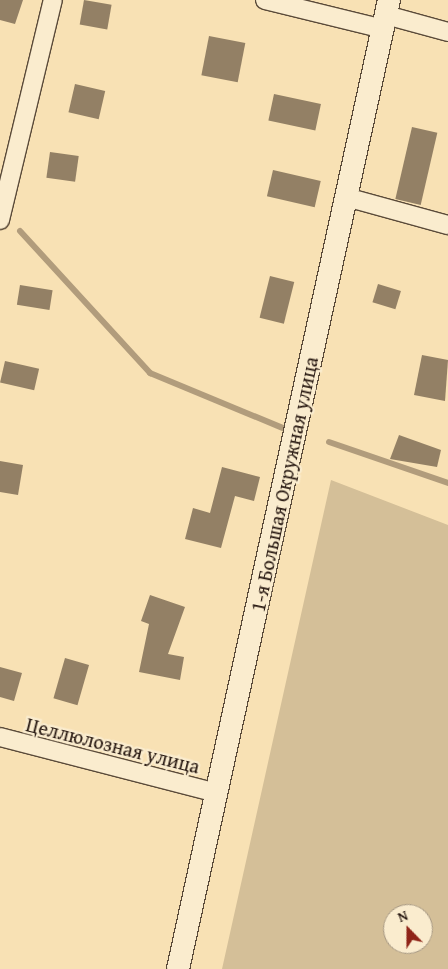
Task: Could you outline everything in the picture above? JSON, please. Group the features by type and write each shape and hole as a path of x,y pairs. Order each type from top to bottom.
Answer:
{"street":[{"path":"0,220 53,0"},
{"path":"265,0 386,15 448,32"},
{"name":"1-я Большая Окружная улица","path":"178,969 386,15"},
{"path":"346,197 448,225"},
{"name":"Целлюлозная улица","path":"0,737 216,793"}],"shaded area":[{"path":"331,480 448,525 448,969 222,969"}],"building":[{"path":"0,0 23,0 15,24 0,20"},
{"path":"84,0 112,5 107,29 80,25"},
{"path":"209,36 245,43 238,82 201,75"},
{"path":"75,84 105,91 99,119 68,112"},
{"path":"274,94 321,104 315,130 268,120"},
{"path":"412,127 437,133 421,205 395,199"},
{"path":"50,152 79,156 75,182 46,178"},
{"path":"273,170 321,181 315,207 267,196"},
{"path":"270,276 294,282 284,324 260,318"},
{"path":"378,284 401,291 395,309 372,302"},
{"path":"20,285 53,290 49,310 17,305"},
{"path":"422,355 448,360 445,401 414,395"},
{"path":"5,361 39,369 34,390 0,382"},
{"path":"399,435 441,450 437,467 390,459"},
{"path":"0,461 23,465 18,495 0,492"},
{"path":"222,467 260,477 254,501 235,496 221,548 185,539 193,508 210,513"},
{"path":"150,595 185,607 168,654 184,657 180,680 139,672 149,624 141,621"},
{"path":"65,658 89,665 77,705 53,698"},
{"path":"0,667 22,673 14,701 0,697"}],"waterway":[{"path":"20,231 150,373 285,429"},
{"path":"329,442 448,483"}]}
